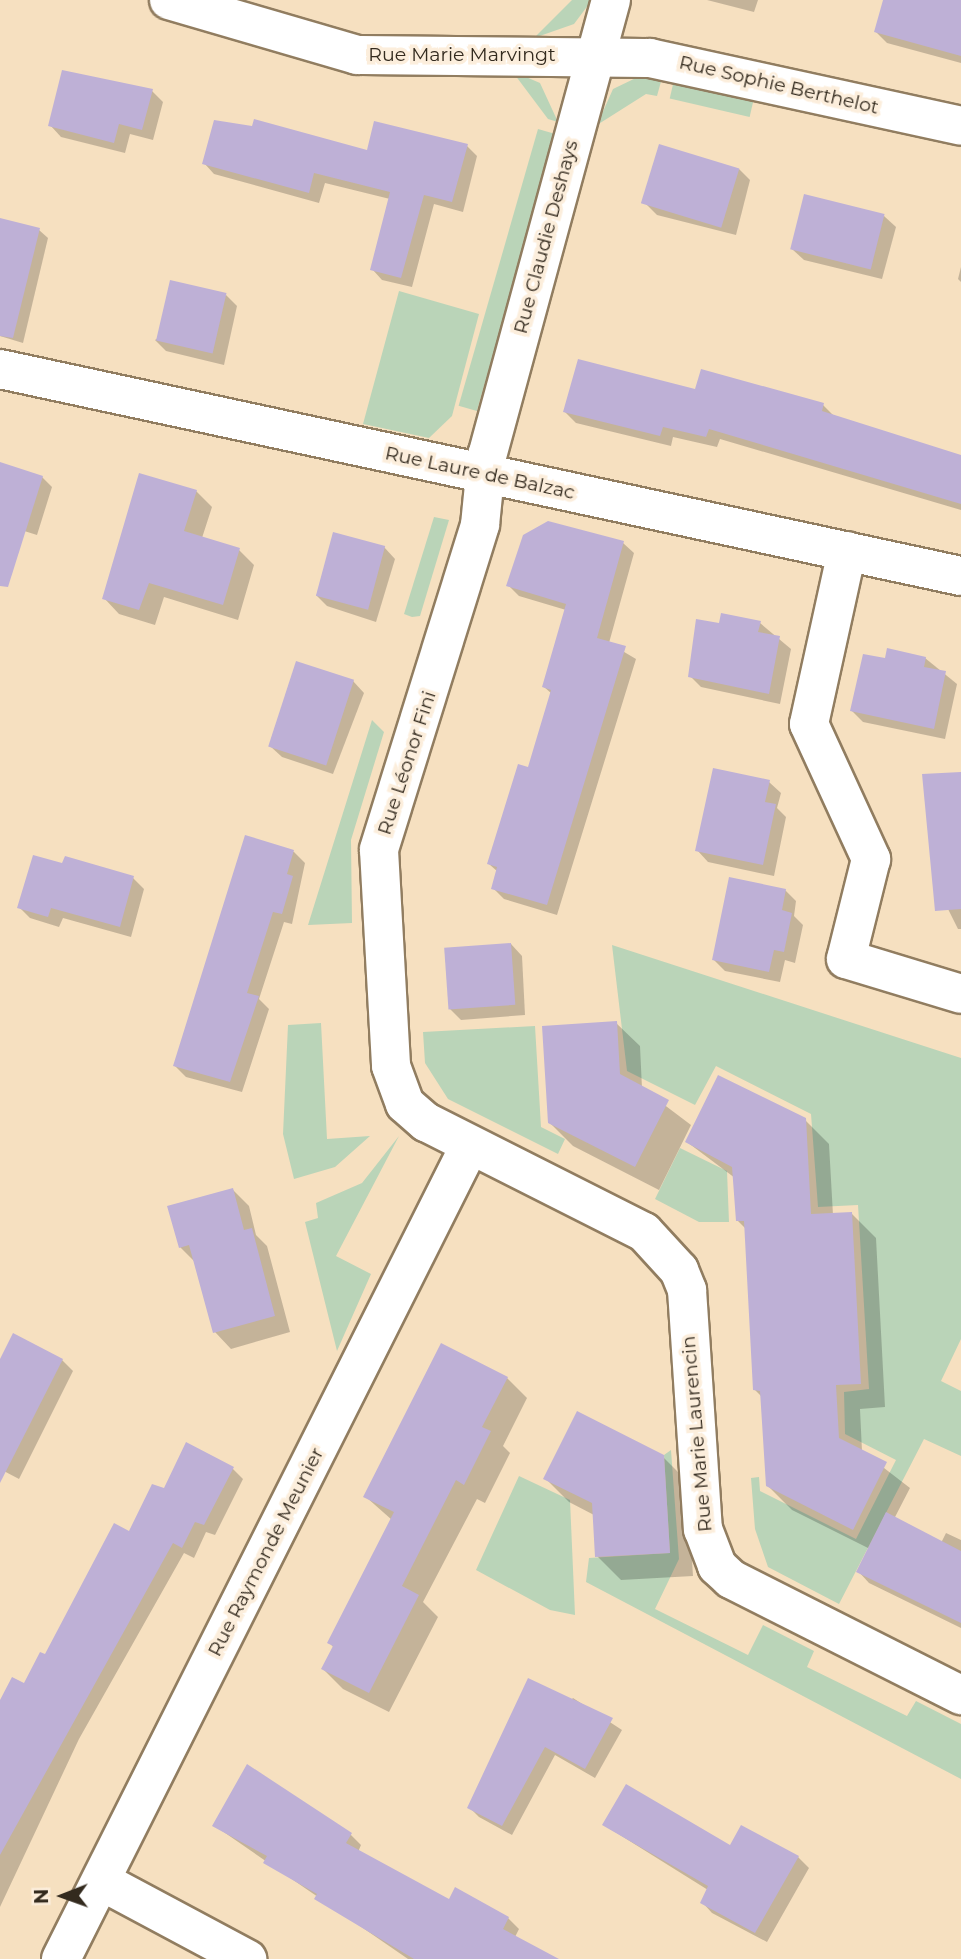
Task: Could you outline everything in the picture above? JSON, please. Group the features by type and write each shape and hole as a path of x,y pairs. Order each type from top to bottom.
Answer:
{"street":[{"name":"Rue Marie Marvingt","path":"169,0 358,55 595,56"},
{"name":"Rue Claudie Deshays","path":"484,475 611,0"},
{"name":"Rue Sophie Berthelot","path":"595,56 673,61 961,126"},
{"name":"Rue Laure de Balzac","path":"0,369 961,576"},
{"name":"Rue Léonor Fini","path":"470,1145 426,1122 397,1090 379,849 480,526 484,475"},
{"path":"847,551 809,724 871,859 846,959 961,994"},
{"name":"Rue Marie Laurencin","path":"470,1145 644,1233 679,1270 687,1290 703,1529 717,1566 731,1579 961,1695"},
{"name":"Rue Raymonde Meunier","path":"61,1959 470,1145"},
{"path":"101,1881 247,1959"}],"green space":[{"path":"572,0 592,0 574,24 534,38"},
{"path":"512,71 540,83 558,122 548,119"},
{"path":"640,76 662,78 657,96 646,94 597,125 613,89"},
{"path":"674,80 754,98 750,117 670,99"},
{"path":"538,129 556,134 477,411 459,406"},
{"path":"399,291 479,314 452,416 429,438 363,424"},
{"path":"434,517 449,520 420,616 412,617 404,614"},
{"path":"372,720 384,732 351,840 352,923 308,925"},
{"path":"612,945 961,1058 961,1339 941,1381 961,1391 961,1456 924,1439 839,1604 768,1567 755,1529 751,1478 759,1477 760,1491 856,1539 896,1460 845,1434 844,1392 869,1389 858,1205 818,1207 811,1114 716,1066 695,1105 627,1071"},
{"path":"321,1023 327,1139 370,1136 335,1167 294,1179 283,1134 288,1025"},
{"path":"535,1026 541,1127 565,1139 558,1154 448,1099 425,1063 423,1032"},
{"path":"399,1136 336,1256 371,1274 337,1351 305,1222 318,1218 316,1203 362,1183"},
{"path":"680,1148 727,1171 729,1222 699,1222 655,1199"},
{"path":"671,1450 679,1559 655,1609 748,1655 763,1625 814,1651 807,1667 907,1716 916,1701 961,1724 961,1779 586,1582 589,1558 670,1553 664,1455"},
{"path":"519,1476 570,1500 575,1615 550,1610 476,1570"}],"building":[{"path":"883,0 961,0 961,56 874,32"},
{"path":"62,70 153,89 142,130 119,124 114,143 48,126"},
{"path":"254,119 367,150 374,121 468,144 452,202 424,195 401,278 370,270 390,192 314,173 309,193 202,164 214,120 252,126"},
{"path":"659,144 739,169 721,228 641,203"},
{"path":"804,194 885,214 871,269 790,249"},
{"path":"0,218 40,228 13,338 0,336"},
{"path":"170,280 227,293 213,353 156,340"},
{"path":"578,359 695,389 701,369 824,403 822,411 961,455 961,504 709,429 706,437 663,427 660,436 563,412"},
{"path":"0,462 43,476 8,587 0,586"},
{"path":"139,473 197,490 184,531 240,548 223,605 149,583 139,610 102,599"},
{"path":"548,521 624,541 597,638 626,646 547,905 491,889 497,867 487,864 518,764 528,767 551,690 542,687 566,604 506,586 523,535"},
{"path":"333,532 385,546 368,610 316,596"},
{"path":"721,613 761,621 758,632 780,636 769,694 688,677 696,619 719,623"},
{"path":"887,648 926,657 924,667 946,671 934,729 850,711 863,654 885,658"},
{"path":"296,661 354,680 326,765 268,747"},
{"path":"713,768 770,780 765,802 776,804 763,865 695,851"},
{"path":"961,772 961,909 935,911 922,774"},
{"path":"245,835 294,850 287,874 293,876 282,914 273,912 247,993 259,996 230,1082 173,1066"},
{"path":"33,855 62,863 65,856 134,876 120,927 51,908 48,917 17,908"},
{"path":"729,877 786,889 782,910 792,913 784,952 774,950 769,972 712,960"},
{"path":"511,943 515,1005 448,1010 444,948"},
{"path":"617,1021 620,1074 669,1100 635,1167 548,1123 542,1026"},
{"path":"718,1075 806,1118 811,1214 852,1212 861,1384 836,1385 839,1438 887,1462 853,1530 766,1486 760,1391 753,1390 744,1221 736,1221 732,1167 685,1142"},
{"path":"233,1188 244,1230 252,1228 275,1316 213,1333 189,1245 179,1248 167,1206"},
{"path":"13,1333 63,1359 0,1483 0,1359"},
{"path":"441,1343 508,1377 482,1427 491,1431 464,1485 456,1480 402,1586 419,1595 369,1693 321,1669 333,1646 327,1643 394,1512 363,1497"},
{"path":"577,1411 664,1455 670,1553 595,1557 592,1503 543,1479"},
{"path":"186,1442 234,1467 204,1525 195,1522 182,1548 173,1543 0,1855 0,1700 12,1677 24,1683 40,1652 45,1654 114,1523 129,1531 152,1484 164,1488"},
{"path":"886,1512 961,1551 961,1623 856,1572"},
{"path":"528,1678 613,1718 585,1769 545,1747 502,1826 467,1808"},
{"path":"247,1764 352,1833 346,1843 449,1899 455,1887 509,1917 503,1929 559,1959 414,1959 314,1899 317,1894 263,1863 267,1856 212,1826"},
{"path":"626,1784 730,1845 741,1825 799,1856 755,1933 700,1903 708,1886 602,1825"}]}
